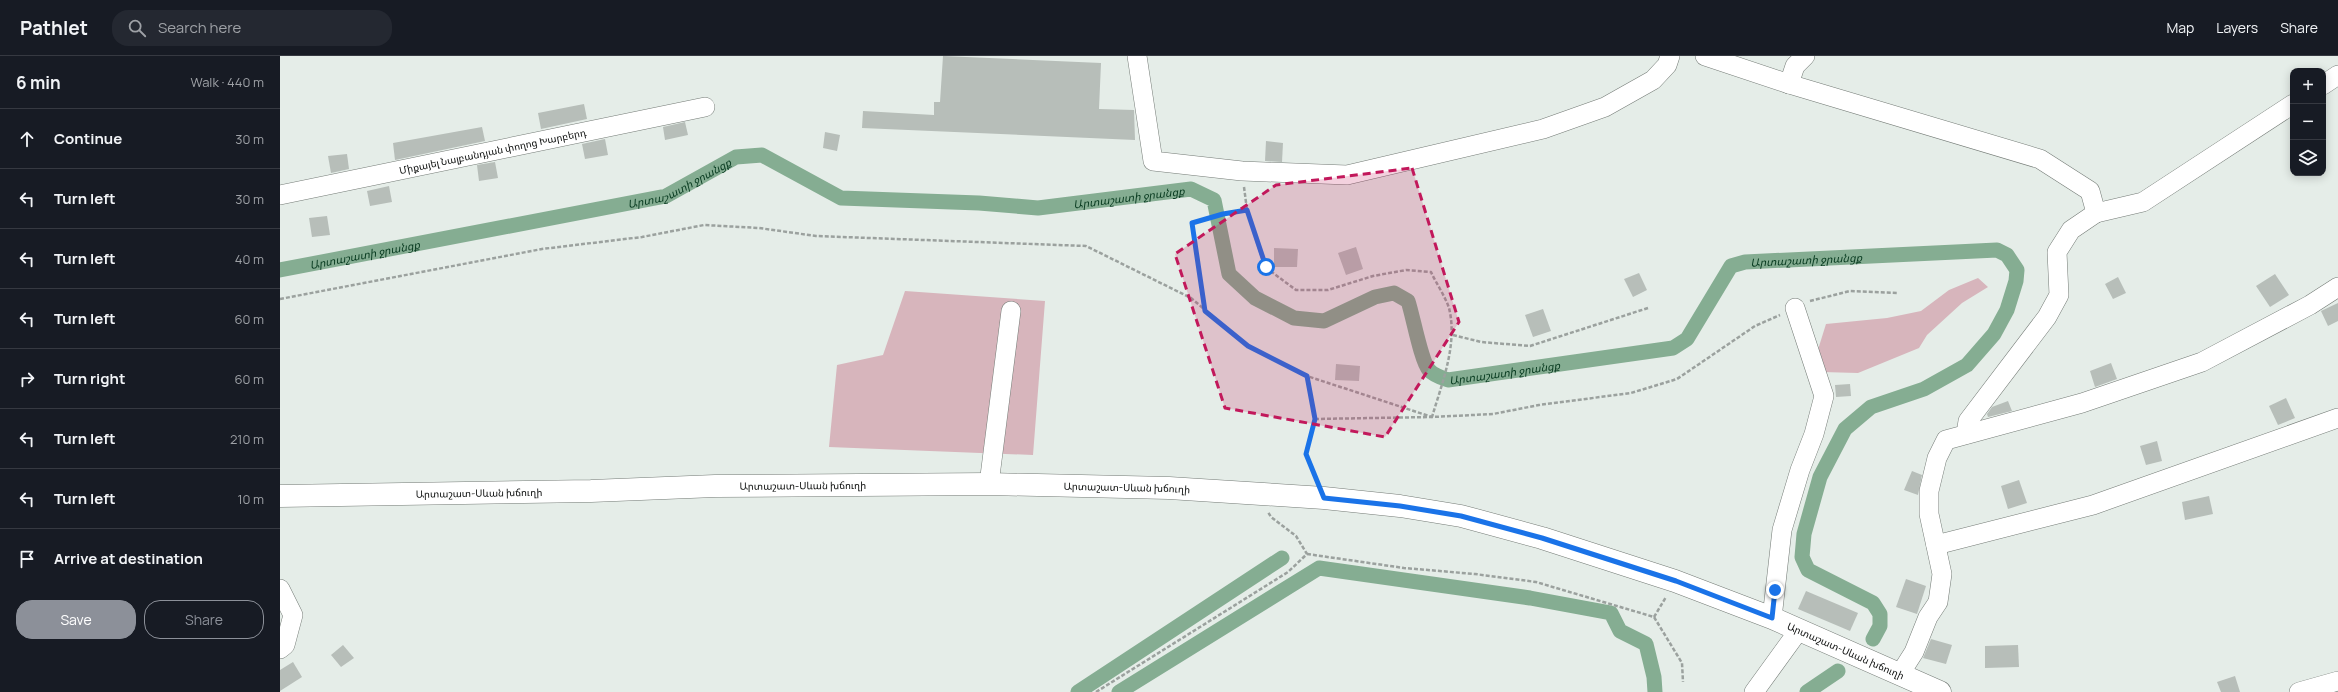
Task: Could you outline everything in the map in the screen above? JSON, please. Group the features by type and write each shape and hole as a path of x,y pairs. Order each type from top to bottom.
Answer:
{"main road":[{"name":"Արտաշատ-Սևան խճուղի","path":"280,496 583,491 723,486 989,484 1081,485 1258,494 1324,498 1400,506 1461,516 1542,538 1676,581 1772,618 1940,692"}],"street":[{"path":"1137,56 1153,161 1242,171 1347,175 1543,129 1605,107 1653,80 1666,65 1670,56"},
{"path":"1705,56 1789,84 2040,159 2090,191 2096,213"},
{"path":"1789,84 1795,66 1805,56"},
{"path":"2326,83 2338,75"},
{"path":"1966,434 1968,421 2047,317 2059,295 2057,252 2071,230 2096,213 2143,202 2290,106"},
{"name":"Միքայել Նալբանդյան փողոց Խարբերդ","path":"280,195 705,107"},
{"path":"1900,674 1914,652 1928,617 1938,602 1942,574 1929,514 1929,491 1937,458 1946,440 2082,403 2202,362 2310,305 2338,287"},
{"path":"1772,618 1782,530 1800,470 1814,434 1824,396 1795,308"},
{"path":"989,484 1011,311"},
{"path":"1936,545 2093,505 2338,418"},
{"path":"280,589 293,615 285,645 280,650"},
{"path":"1754,692 1799,630"},
{"path":"2299,692 2338,681"}],"path":[{"path":"1242,171 1247,210 1266,267 1296,290 1328,290 1373,276 1406,270 1431,272 1448,307 1453,335 1444,376 1432,417"},
{"path":"1205,311 1192,223 1223,214 1247,210"},
{"path":"280,299 542,249 642,236 704,225 759,228 816,236 1086,246 1191,298 1248,346 1307,376 1432,417"},
{"path":"1315,419 1432,417 1493,414 1539,405 1631,393 1677,380 1755,326 1811,301 1850,291 1897,293"},
{"path":"1453,335 1482,342 1530,346 1648,308"},
{"path":"1307,376 1315,419 1306,454 1324,498"},
{"path":"1258,494 1271,517 1296,536 1307,554"},
{"path":"1307,554 1404,568 1475,574 1536,582 1654,617 1682,663 1683,682"},
{"path":"1096,692 1288,572 1307,554"},
{"path":"1654,617 1676,581"}],"highlighted area":[{"path":"1412,168 1459,322 1385,437 1225,408 1175,254 1276,185"}],"shaded area":[{"path":"1978,278 1988,287 1962,303 1927,335 1919,348 1858,373 1822,372 1816,356 1826,324 1887,318 1921,311 1949,290"},
{"path":"905,291 1045,301 1033,455 829,447 837,365 883,355"}],"building":[{"path":"943,56 1101,63 1099,109 1134,110 1135,140 862,128 863,111 934,115 934,102 940,102"},
{"path":"584,104 587,119 541,129 538,113"},
{"path":"685,122 688,135 665,140 663,127"},
{"path":"482,127 485,141 395,160 393,143"},
{"path":"825,132 840,135 837,151 823,148"},
{"path":"605,139 608,155 585,159 582,144"},
{"path":"1266,141 1283,143 1282,162 1265,161"},
{"path":"347,154 349,169 331,173 328,156"},
{"path":"495,162 498,178 479,181 477,165"},
{"path":"389,186 392,202 370,206 367,191"},
{"path":"327,216 330,235 312,237 309,218"},
{"path":"1356,247 1363,269 1346,275 1338,253"},
{"path":"1274,248 1298,249 1297,267 1274,267"},
{"path":"1639,273 1647,290 1633,297 1624,279"},
{"path":"2275,274 2289,295 2270,307 2256,286"},
{"path":"2118,277 2126,293 2113,299 2105,284"},
{"path":"2338,303 2338,321 2328,326 2321,311"},
{"path":"1543,309 1551,331 1533,337 1525,315"},
{"path":"2111,363 2117,379 2095,387 2090,371"},
{"path":"1336,364 1360,366 1359,381 1335,380"},
{"path":"1850,384 1851,396 1836,397 1835,385"},
{"path":"2286,398 2295,418 2278,425 2269,406"},
{"path":"2008,401 2012,411 1988,417 1987,414 1992,407"},
{"path":"2157,441 2162,461 2146,465 2140,446"},
{"path":"1912,471 1922,475 1918,495 1904,490"},
{"path":"2019,480 2027,503 2008,509 2001,486"},
{"path":"2209,496 2213,514 2185,520 2182,502"},
{"path":"1906,579 1926,586 1917,614 1896,607"},
{"path":"1806,591 1858,613 1850,631 1798,609"},
{"path":"1931,639 1952,645 1946,664 1923,658"},
{"path":"343,645 354,658 341,667 331,655"},
{"path":"2018,645 2019,667 1985,668 1985,646"},
{"path":"293,662 302,677 280,691 280,670"},
{"path":"2235,676 2240,692 2221,692 2217,682"}],"waterway":[{"name":"Արտաշատի ջրանցք","path":"280,270 666,196 736,157 762,155 841,198 979,203 1038,208 1191,189 1214,200 1229,274 1255,298 1294,318 1324,321 1375,297 1394,293 1408,301 1423,358 1429,370 1435,375 1448,380 1673,348 1687,339 1731,266 1745,262 1997,250 2007,255 2017,270 2016,281 2007,310 1994,334 1967,365 1924,389 1871,407 1845,429 1820,477 1804,534 1802,557 1808,570 1873,603 1880,614 1880,626 1873,639"},
{"path":"1078,692 1282,558"},
{"path":"1119,692 1319,568 1530,598 1611,613 1620,631 1646,644 1654,677 1655,692"},
{"name":"Արտաշատի ջրանցք","path":"1807,692 1838,671"}],"route":[{"path":"1266,267 1247,210 1223,214 1192,223 1205,311 1248,346 1307,376 1315,419 1306,454 1324,498 1400,506 1461,516 1542,538 1676,581 1772,618 1775,590"}]}
